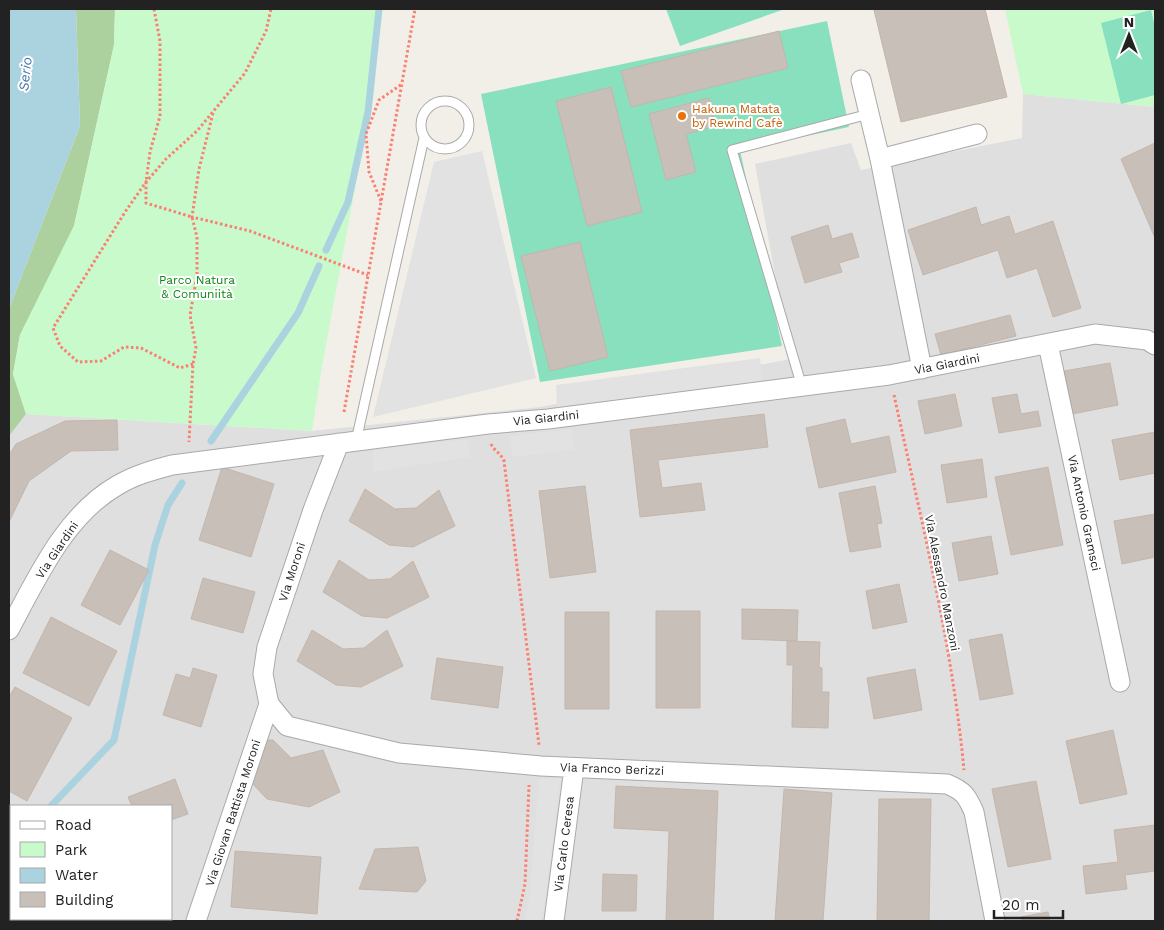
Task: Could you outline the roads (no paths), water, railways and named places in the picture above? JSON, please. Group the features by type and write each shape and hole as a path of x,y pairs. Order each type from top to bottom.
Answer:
{"street":[{"path":"861,80 880,159 922,369"},
{"path":"880,159 977,134"},
{"name":"Via Giardini","path":"9,630 52,553 70,527 88,508 117,486 142,474 172,465 889,375 1095,334 1151,343"},
{"name":"Via Antonio Gramsci","path":"1048,344 1120,682"},
{"name":"Via Moroni","path":"269,704 263,674 267,647 313,510 347,442"},
{"name":"Via Franco Berizzi","path":"269,704 286,726 399,753 536,766 947,784 958,789 966,796 974,812 995,921"},
{"name":"Via Giovan Battista Moroni","path":"196,921 269,704"},
{"name":"Via Carlo Ceresa","path":"554,921 574,768"}],"lane":[{"path":"347,442 424,138 420,122 423,114 435,103 443,101 452,102 464,110 470,125 465,140 459,146 444,150 436,149 424,138"},
{"path":"802,387 732,150 870,114"}],"water":[{"name":"Serio","path":"9,9 76,9 80,126 9,309"}],"waterway":[{"path":"326,250 348,202 368,112 379,9"},
{"path":"211,441 298,313 319,266"},
{"path":"52,805 114,740 155,545 168,505 182,483"}],"place":[{"name":"Hakuna Matata by Rewind Cafè","path":"682,116"}],"park label":[{"name":"Parco Natura & Comuniità","path":"197,287"}]}
